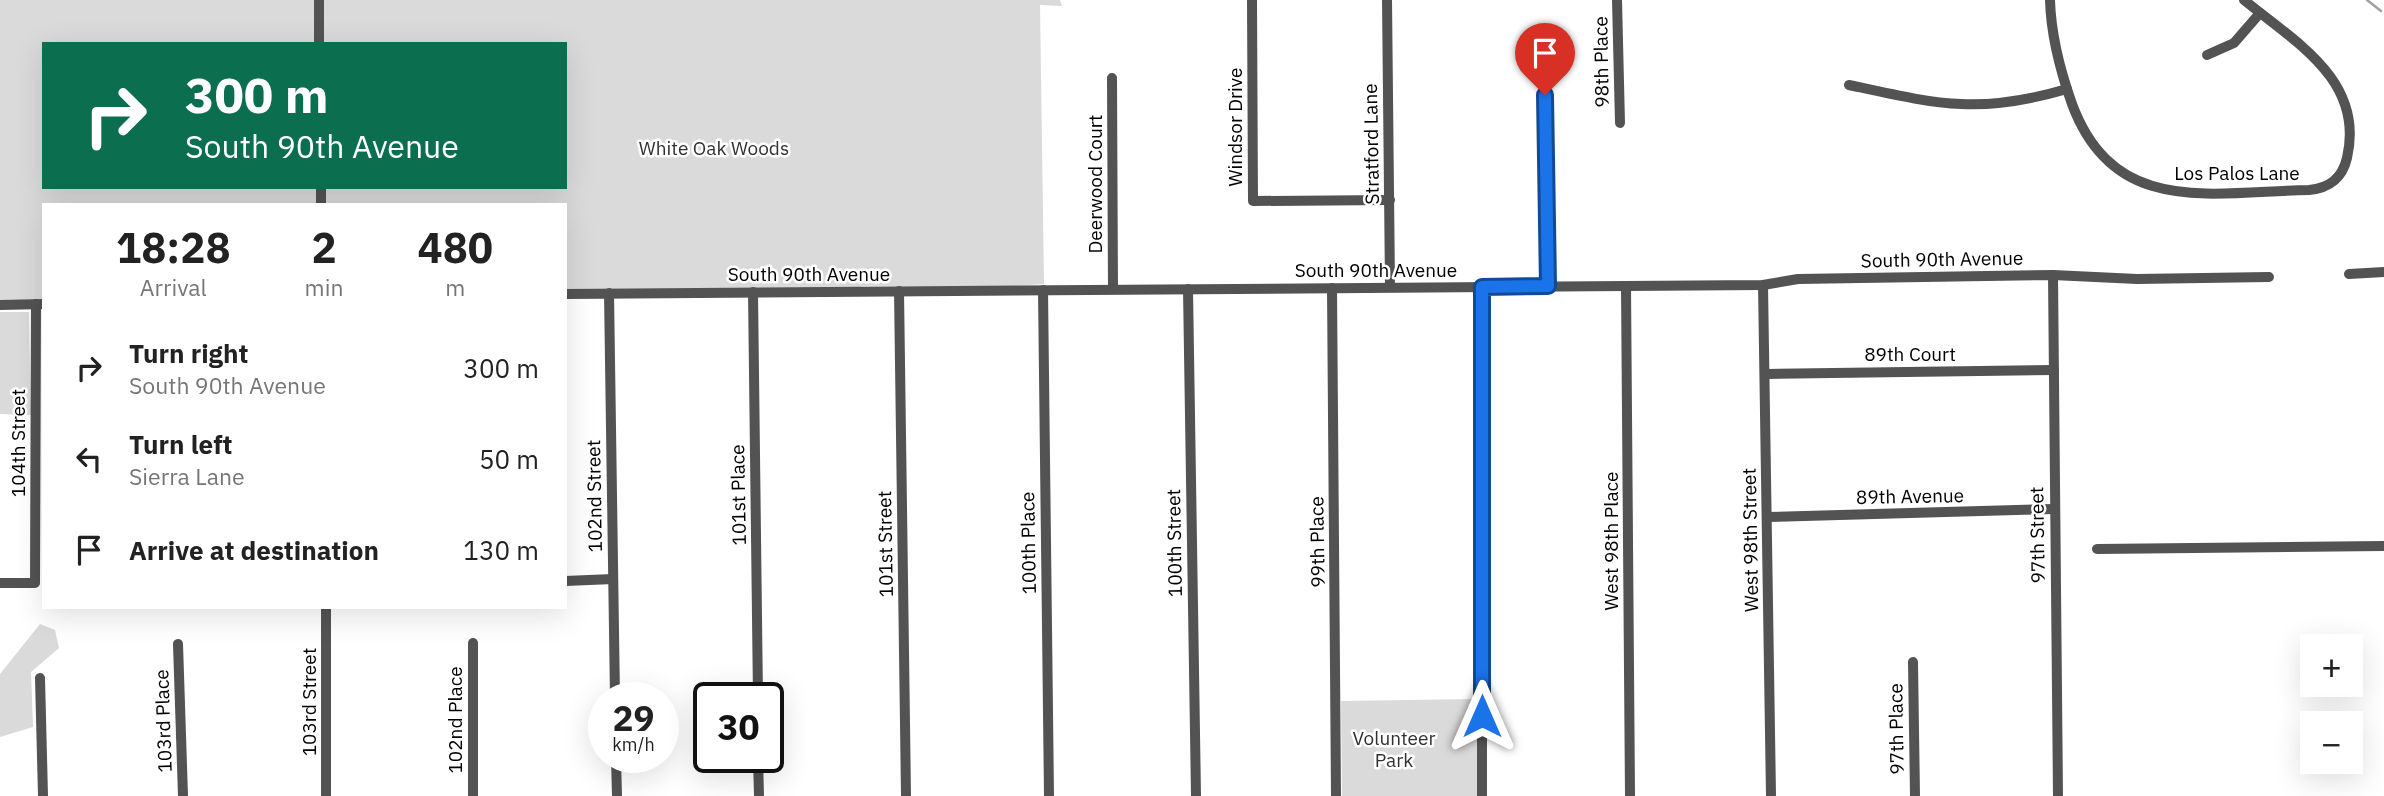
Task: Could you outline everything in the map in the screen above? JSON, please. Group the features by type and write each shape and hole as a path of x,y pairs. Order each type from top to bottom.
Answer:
{"street":[{"path":"319,0 319,42"},
{"name":"Windsor Drive","path":"1252,0 1253,201 1390,200"},
{"name":"Stratford Lane","path":"1387,0 1390,287"},
{"name":"98th Place","path":"1618,0 1620,123"},
{"name":"Los Palos Lane","path":"2050,0 2053,36 2067,89 2082,130 2094,149 2118,170 2147,186 2188,192 2309,190 2328,186 2337,180 2345,168 2349,138 2348,118 2337,85 2316,57 2260,13"},
{"path":"2207,55 2234,43 2260,13 2244,0"},
{"path":"1545,68 1548,286"},
{"name":"Deerwood Court","path":"1112,78 1113,289"},
{"path":"1849,85 1935,104 1979,106 2017,103 2067,89"},
{"path":"2349,274 2384,272"},
{"name":"South 90th Avenue","path":"567,294 1763,285 1798,279 2053,275 2137,279 2269,277"},
{"name":"97th Street","path":"2053,275 2058,796"},
{"name":"West 98th Street","path":"1763,285 1771,796"},
{"name":"West 98th Place","path":"1626,286 1630,796"},
{"path":"1482,287 1482,796"},
{"name":"99th Place","path":"1332,288 1336,796"},
{"name":"100th Street","path":"1188,289 1196,796"},
{"name":"100th Place","path":"1043,290 1049,796"},
{"name":"101st Street","path":"899,291 906,796"},
{"name":"101st Place","path":"753,292 758,682"},
{"name":"102nd Street","path":"609,293 615,682"},
{"path":"0,305 40,304"},
{"name":"104th Street","path":"0,583 35,583 40,304"},
{"name":"89th Court","path":"1766,374 2054,370"},
{"name":"89th Avenue","path":"1767,517 2054,509"},
{"path":"2097,549 2384,546"},
{"path":"567,581 613,579"},
{"name":"103rd Street","path":"326,609 326,796"},
{"name":"102nd Place","path":"473,643 473,796"},
{"name":"103rd Place","path":"178,645 183,796"},
{"name":"97th Place","path":"1913,662 1915,796"},
{"path":"40,678 43,796"},
{"path":"616,773 617,796"},
{"path":"758,773 759,796"}],"green space":[{"name":"White Oak Woods","path":"0,0 1060,0 1062,6 1040,5 1044,284 996,287 864,286 817,295 567,299 567,203 42,203 42,303 0,303"},
{"path":"0,312 29,312 31,415 0,414"},
{"path":"40,624 55,630 59,648 31,672 33,727 0,737 0,674"},
{"name":"Volunteer Park","path":"1476,699 1478,796 1342,796 1341,701"}],"waterway":[{"path":"2367,0 2381,11"}],"route":[{"path":"1482,716 1482,287 1548,286 1545,95"}]}
